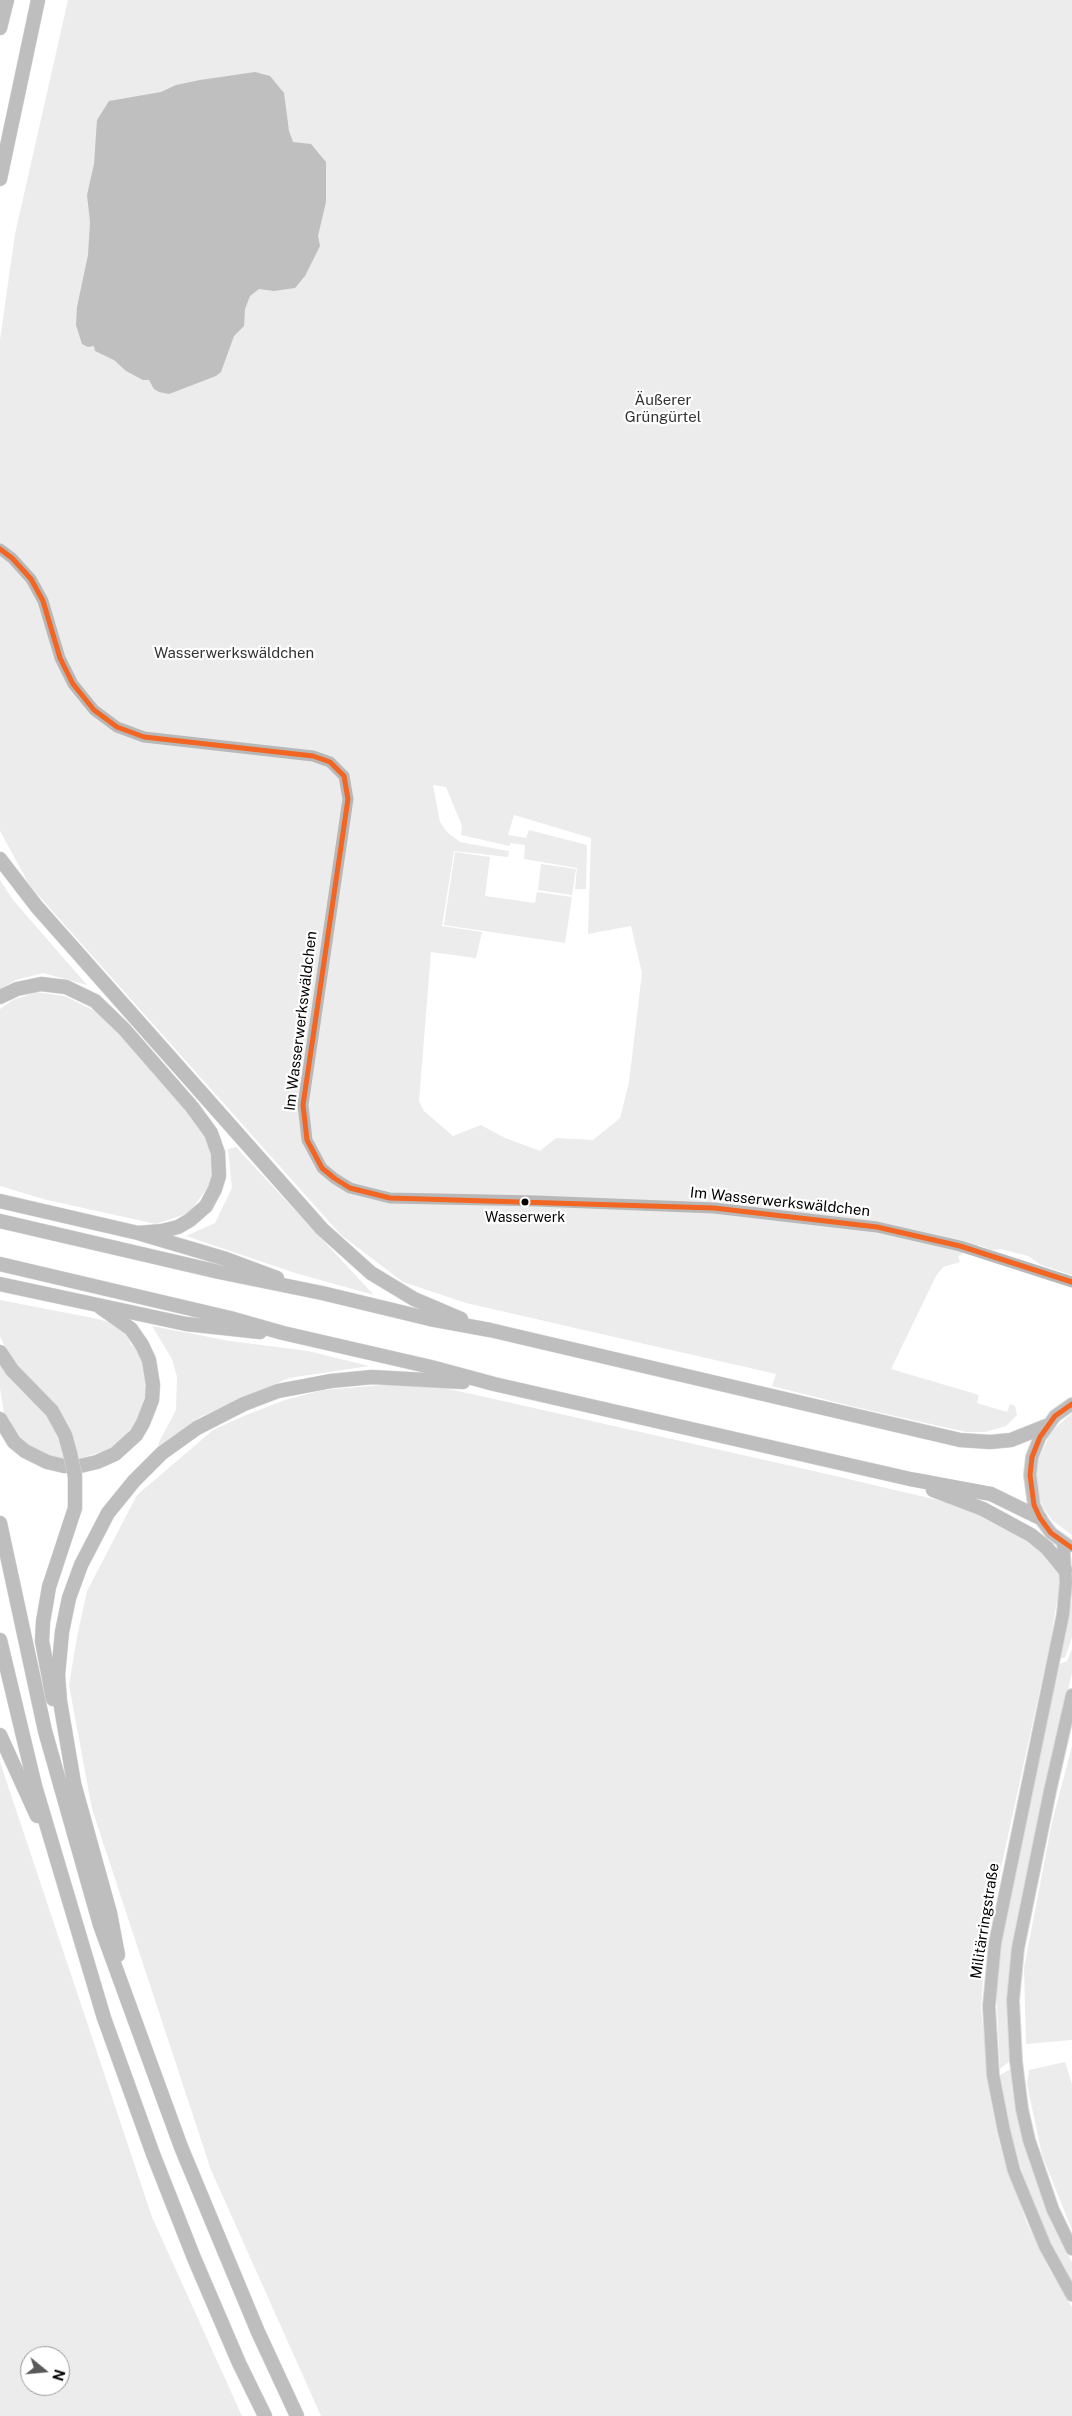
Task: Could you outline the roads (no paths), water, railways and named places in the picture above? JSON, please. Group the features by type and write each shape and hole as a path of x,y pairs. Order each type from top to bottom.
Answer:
{"highway":[{"path":"0,28 7,0"},
{"path":"0,179 38,0"},
{"path":"0,860 36,908 242,1141 338,1246 371,1273 408,1295 435,1309 490,1330"},
{"path":"0,997 17,989 41,984 66,987 95,1001 124,1029 192,1107 211,1133 218,1153 219,1170 215,1190 206,1206 190,1220 178,1227 162,1231 138,1233"},
{"path":"0,1201 138,1233 226,1259 322,1293"},
{"path":"0,1221 430,1319 490,1330 976,1442 1011,1440 1046,1426"},
{"path":"0,1264 230,1318 283,1333 494,1384 910,1479 991,1494 1040,1518"},
{"path":"0,1284 100,1307 213,1329 283,1333"},
{"path":"0,1418 14,1442 25,1451 47,1462 64,1466 80,1466 97,1462 115,1454 136,1434 143,1423 152,1400 153,1386 149,1360 131,1329 100,1307"},
{"path":"0,1352 12,1370 52,1411 65,1435 75,1476 75,1508 49,1587 43,1622 42,1642 58,1723 110,1913 122,1986"},
{"path":"75,1790 58,1674 65,1615 81,1564 97,1532 122,1495 149,1466 197,1428 244,1404 278,1391 331,1381 372,1378 419,1378 494,1384"},
{"path":"910,1479 983,1509 1031,1535 1047,1548 1066,1570"},
{"path":"0,1523 45,1731 83,1870 122,1986 181,2147 223,2250 297,2416"},
{"path":"0,1640 32,1776 104,2018 153,2154 194,2258 239,2363 265,2416"},
{"path":"0,1735 54,1852"}],"main road":[{"path":"1068,1545 1051,1532 1040,1518 1030,1488 1030,1466 1035,1448 1046,1426 1072,1404"},
{"name":"Militärringstraße","path":"1068,1545 1064,1614 1004,1895 995,1943 989,2006 996,2092 1014,2171 1044,2246 1072,2294"},
{"path":"1072,1696 1050,1791 1018,1948 1013,2000 1017,2069 1022,2109 1029,2140 1053,2210 1072,2249"}],"street":[{"name":"Im Wasserwerkswäldchen","path":"0,549 12,558 31,580 43,601 60,658 74,684 94,710 117,727 144,737 313,756 330,762 344,776 348,798 303,1105 307,1140 322,1168 334,1178 350,1188 390,1198 714,1208 877,1227 960,1246 1072,1282"}],"place":[{"name":"Wasserwerk","path":"525,1202"}],"park label":[{"name":"Äußerer Grüngürtel","path":"663,408"},
{"name":"Wasserwerkswäldchen","path":"234,653"}]}
